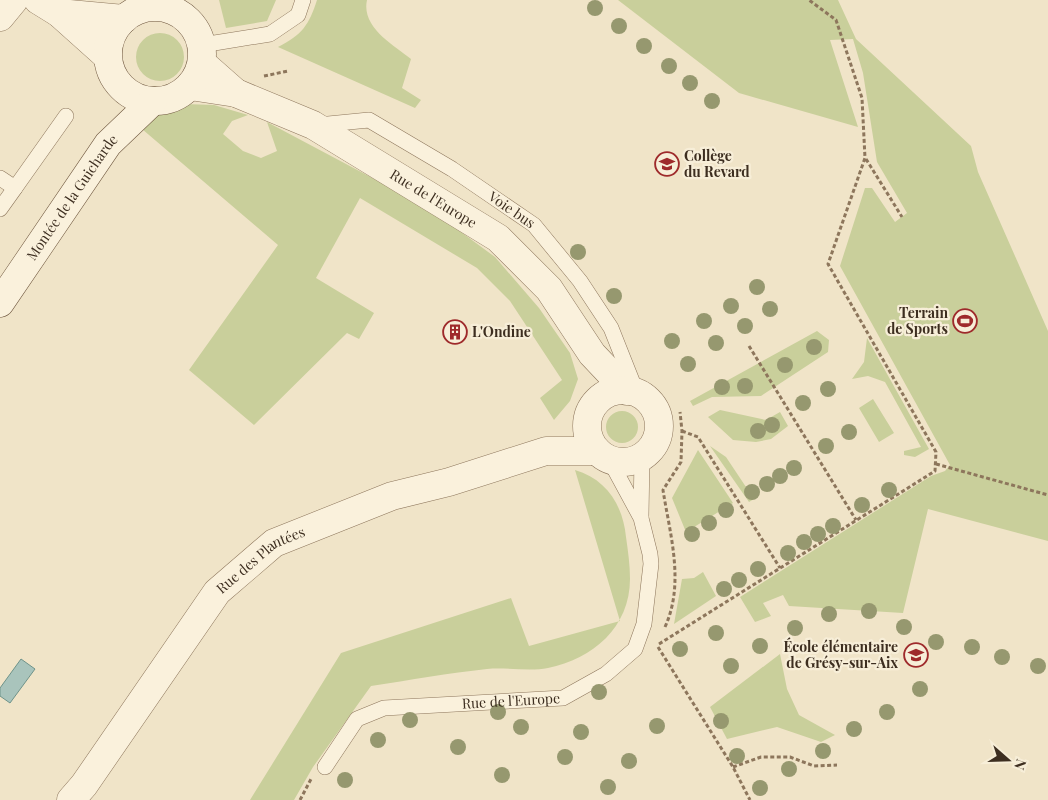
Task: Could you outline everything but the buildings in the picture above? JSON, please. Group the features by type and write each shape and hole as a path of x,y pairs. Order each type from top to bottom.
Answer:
{"street":[{"path":"0,17 14,0"},
{"path":"48,6 136,9 166,8 178,12 186,10 197,32 198,65 167,100 154,101 130,94 121,87 114,76 107,56 48,6"},
{"path":"107,56 111,38 136,9"},
{"name":"Rue de l'Europe","path":"198,65 245,85 498,238 549,289 592,354 632,392"},
{"path":"108,144 121,87"},
{"name":"Montée de la Guicharde","path":"0,303 108,144 154,101"},
{"path":"591,410 609,393 632,392 651,404 658,421 655,442 642,457 620,462 603,455 588,435 591,410 592,354"},
{"name":"Rue des Plantées","path":"546,451 591,410"},
{"name":"Rue des Plantées","path":"71,800 84,786 217,592 274,542 392,496 449,482 546,451 603,455"}],"lane":[{"path":"198,65 270,34 298,16 303,0"},
{"path":"0,209 66,116"},
{"name":"Voie bus","path":"313,125 369,120 452,169 534,224 580,281 611,328 632,392"},
{"path":"0,178 15,188"},
{"name":"Rue de l'Europe","path":"603,455 640,518"},
{"name":"Rue de l'Europe","path":"326,767 357,719 384,708 563,698 606,674 635,649 644,624 651,564 640,518 642,457"}],"path":[{"path":"657,645 935,471 936,452 828,264 865,158 862,98 836,20 809,0"},
{"path":"245,85 288,71"},
{"path":"865,158 902,217"},
{"path":"749,346 856,520"},
{"path":"664,629 675,584 676,567 664,490 682,462 680,412"},
{"path":"682,431 698,437 780,568"},
{"path":"936,464 1048,495"},
{"path":"657,645 660,637"},
{"path":"657,645 732,766 750,800"},
{"path":"732,766 761,757 790,757 814,766 837,765"}],"green space":[{"path":"219,0 276,0 267,21 226,28"},
{"path":"317,0 367,0 366,10 374,27 411,59 402,88 421,100 415,108 278,47 299,33 311,16"},
{"path":"618,0 838,0 856,39 971,146 978,172 1048,331 1048,541 928,509 903,613 789,606 783,595 763,603 771,616 755,622 740,597 931,476 945,471 950,465 840,266 865,188 872,188 895,222 907,213 877,162 863,73 853,39 830,40 858,127 739,93"},
{"path":"155,33 165,33 177,40 184,52 184,62 177,74 165,81 155,81 147,77 140,70 136,62 136,52 140,44 147,37"},
{"path":"184,104 214,105 248,115 232,121 223,134 243,151 261,158 277,151 267,122 427,207 495,257 539,308 570,353 578,379 570,401 554,420 540,398 562,380 510,301 477,268 360,198 316,278 374,313 359,339 347,333 254,425 189,370 278,245 142,129 148,114 164,114"},
{"path":"817,331 829,340 828,352 761,396 712,397 693,406 690,401"},
{"path":"867,338 929,449 915,457 904,455 904,451 921,447 885,382 868,376 852,379 864,362"},
{"path":"873,399 894,433 879,442 859,408"},
{"path":"720,410 766,420 780,412 788,426 771,439 756,442 733,440 708,417"},
{"path":"622,411 628,412 633,416 637,421 637,433 633,438 628,442 622,443 616,442 611,438 607,433 606,427 607,421 611,416 616,412"},
{"path":"710,446 726,457 754,499 749,502"},
{"path":"698,450 733,503 686,532 672,498"},
{"path":"575,470 586,474 604,487 617,504 621,514 630,579 624,612 619,619"},
{"path":"703,572 716,596 674,624 682,579 694,578"},
{"path":"511,598 529,646 618,621 606,638 594,649 564,664 533,670 487,669 371,686 313,767 294,800 250,800 341,653"},
{"path":"780,654 787,689 799,715 835,735 821,742 777,727 727,739 710,707"}],"water":[{"path":"21,659 35,669 10,703 0,696 0,688"}],"place":[{"name":"Collège du Revard","path":"667,164"},
{"name":"Terrain de Sports","path":"965,321"},
{"name":"L'Ondine","path":"455,332"},
{"name":"École élémentaire de Grésy-sur-Aix","path":"916,655"}]}
